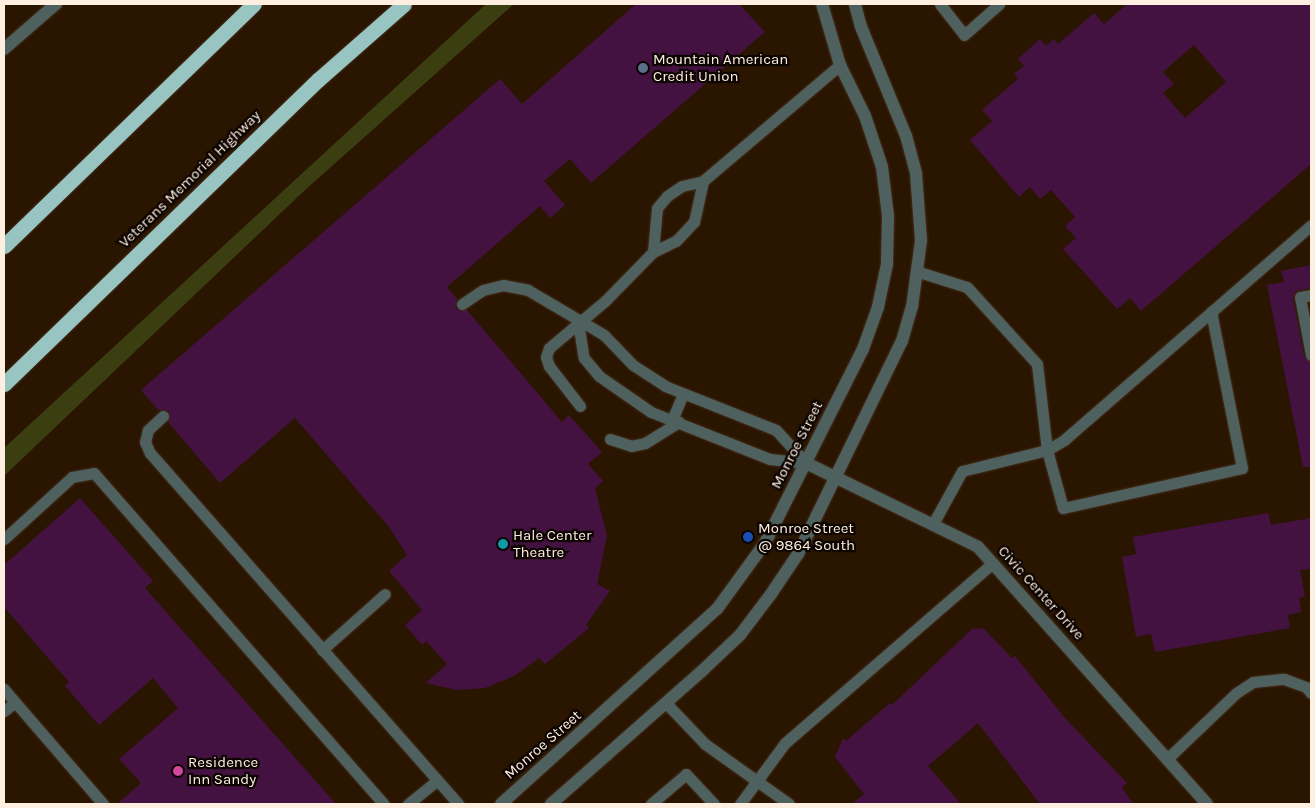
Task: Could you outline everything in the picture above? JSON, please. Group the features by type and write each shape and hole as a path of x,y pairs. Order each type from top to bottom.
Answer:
{"highway":[{"path":"4,246 254,4"},
{"name":"Veterans Memorial Highway","path":"4,384 319,79 404,4"}],"street":[{"path":"4,49 56,4"},
{"name":"Monroe Street","path":"501,804 717,609 765,543 863,349 878,307 887,264 888,216 882,167 865,116 840,65 822,4"},
{"path":"551,804 740,635 798,554 837,478 902,341 919,272 921,240 916,173 906,136 864,36 855,4"},
{"name":"Civic Center Drive","path":"806,463 934,522 978,546 1207,804"}],"lane":[{"path":"940,4 964,35 999,4"},
{"path":"653,252 657,208 682,186 703,181 840,65"},
{"path":"580,406 546,357 549,348 605,301 653,252 688,231 697,213 703,181"},
{"path":"934,522 962,471 1047,450 1064,440 1311,225"},
{"path":"919,272 967,286 1038,364 1047,450 1063,508 1242,468 1211,312"},
{"path":"462,304 484,290 517,285 578,322 604,335 633,365 683,394 776,430 806,463"},
{"path":"1311,295 1300,298 1311,355"},
{"path":"578,322 584,358 599,376 651,412 770,459 806,463"},
{"path":"610,439 631,446 645,443 675,421 683,394"},
{"path":"163,416 148,430 145,442 150,453 435,782 458,804"},
{"path":"4,539 72,477 94,473 384,804"},
{"path":"740,804 785,743 993,563"},
{"path":"322,650 385,594"},
{"path":"1167,759 1236,693 1253,682 1284,679 1306,686 1311,693"},
{"path":"4,689 103,804"},
{"path":"4,711 15,702"},
{"path":"666,703 704,744 789,804"},
{"path":"651,804 686,774 714,804"},
{"path":"408,804 435,782"}],"green space":[{"path":"486,4 514,4 304,191 4,476 4,448"}],"building":[{"path":"636,4 739,4 765,32 591,183 570,159 544,181 565,205 550,218 540,206 447,287 457,299 456,309 467,310 562,422 569,415 602,452 588,464 603,481 595,488 607,536 597,584 610,591 586,625 589,628 545,664 539,658 514,676 485,688 456,690 426,683 447,664 426,641 422,645 405,625 422,610 389,571 407,555 389,527 295,418 220,483 168,422 169,411 158,410 141,390 500,79 522,104"},
{"path":"1127,4 1311,4 1311,164 1141,311 1130,298 1117,309 1063,249 1076,238 1065,226 1075,217 1051,190 1040,199 1030,187 1019,197 970,140 992,121 982,110 1018,79 1014,74 1024,66 1018,59 1040,39 1046,46 1054,39 1058,44 1094,13 1104,24","holes":["1194,45 1226,82 1185,118 1163,93 1174,84 1163,72"]},
{"path":"1311,265 1311,288 1296,291 1293,298 1304,356 1311,362 1311,467 1303,467 1267,285 1284,282 1281,271"},
{"path":"80,498 153,581 145,588 336,804 117,804 141,783 119,759 178,708 153,678 99,725 65,686 69,682 4,607 4,565"},
{"path":"1268,513 1271,525 1311,518 1311,569 1300,570 1305,597 1299,598 1301,612 1288,615 1290,628 1155,652 1151,634 1136,637 1122,557 1136,554 1133,537"},
{"path":"983,628 1012,658 1015,656 1064,717 1127,783 1122,788 1134,804 1040,804 978,723 928,766 961,804 852,804 864,794 835,757 843,738 846,741 890,703 892,705 972,629"}],"place":[{"name":"Mountain American Credit Union","path":"643,68"},
{"name":"Monroe Street @ 9864 South","path":"748,537"},
{"name":"Hale Center Theatre","path":"503,544"},
{"name":"Residence Inn Sandy","path":"178,771"}]}
